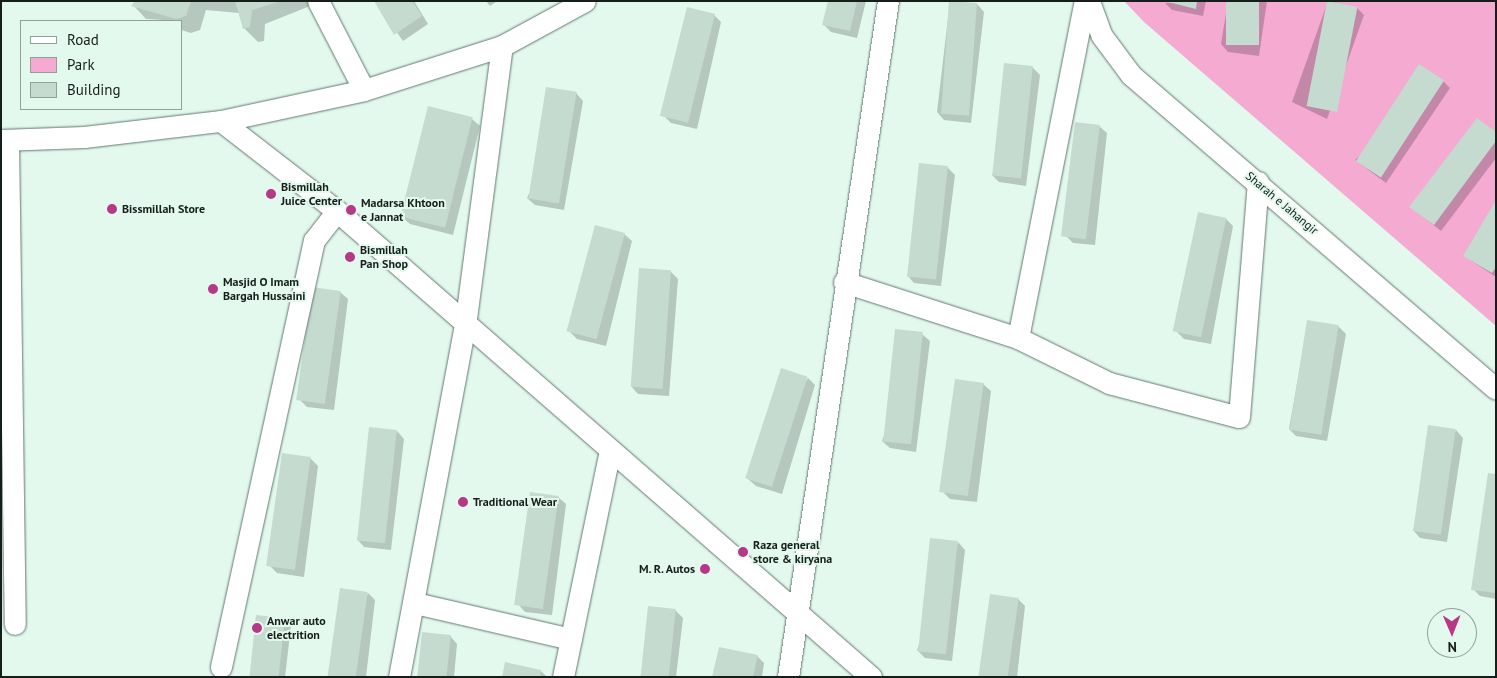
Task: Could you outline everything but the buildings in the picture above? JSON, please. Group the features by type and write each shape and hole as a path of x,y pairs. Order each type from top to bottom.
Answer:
{"street":[{"path":"318,1 364,90"},
{"path":"15,624 5,140 221,121 364,90 502,46 585,1"},
{"path":"788,677 844,282 888,1"},
{"path":"1018,338 1085,1"},
{"name":"Sharah e Jahangir","path":"1089,1 1102,36 1131,75 1258,182 1496,389"},
{"path":"399,677 415,603 465,326 502,46"},
{"path":"221,121 337,211 465,326 871,677"},
{"path":"844,282 1018,338 1109,383 1239,417 1258,182"},
{"path":"221,667 314,240 337,211"},
{"path":"563,677 610,450"},
{"path":"415,603 571,638"}],"green space":[{"path":"1124,1 1496,1 1496,326 1144,22"}],"place":[{"name":"Bismillah Juice Center","path":"271,194"},
{"name":"Bissmillah Store","path":"112,209"},
{"name":"Madarsa Khtoon e Jannat","path":"351,210"},
{"name":"Bismillah Pan Shop","path":"350,257"},
{"name":"Masjid O Imam Bargah Hussaini","path":"213,289"},
{"name":"Traditional Wear","path":"463,502"},
{"name":"Raza general store & kiryana","path":"743,552"},
{"name":"M. R. Autos","path":"705,569"},
{"name":"Anwar auto electrition","path":"257,628"}]}
